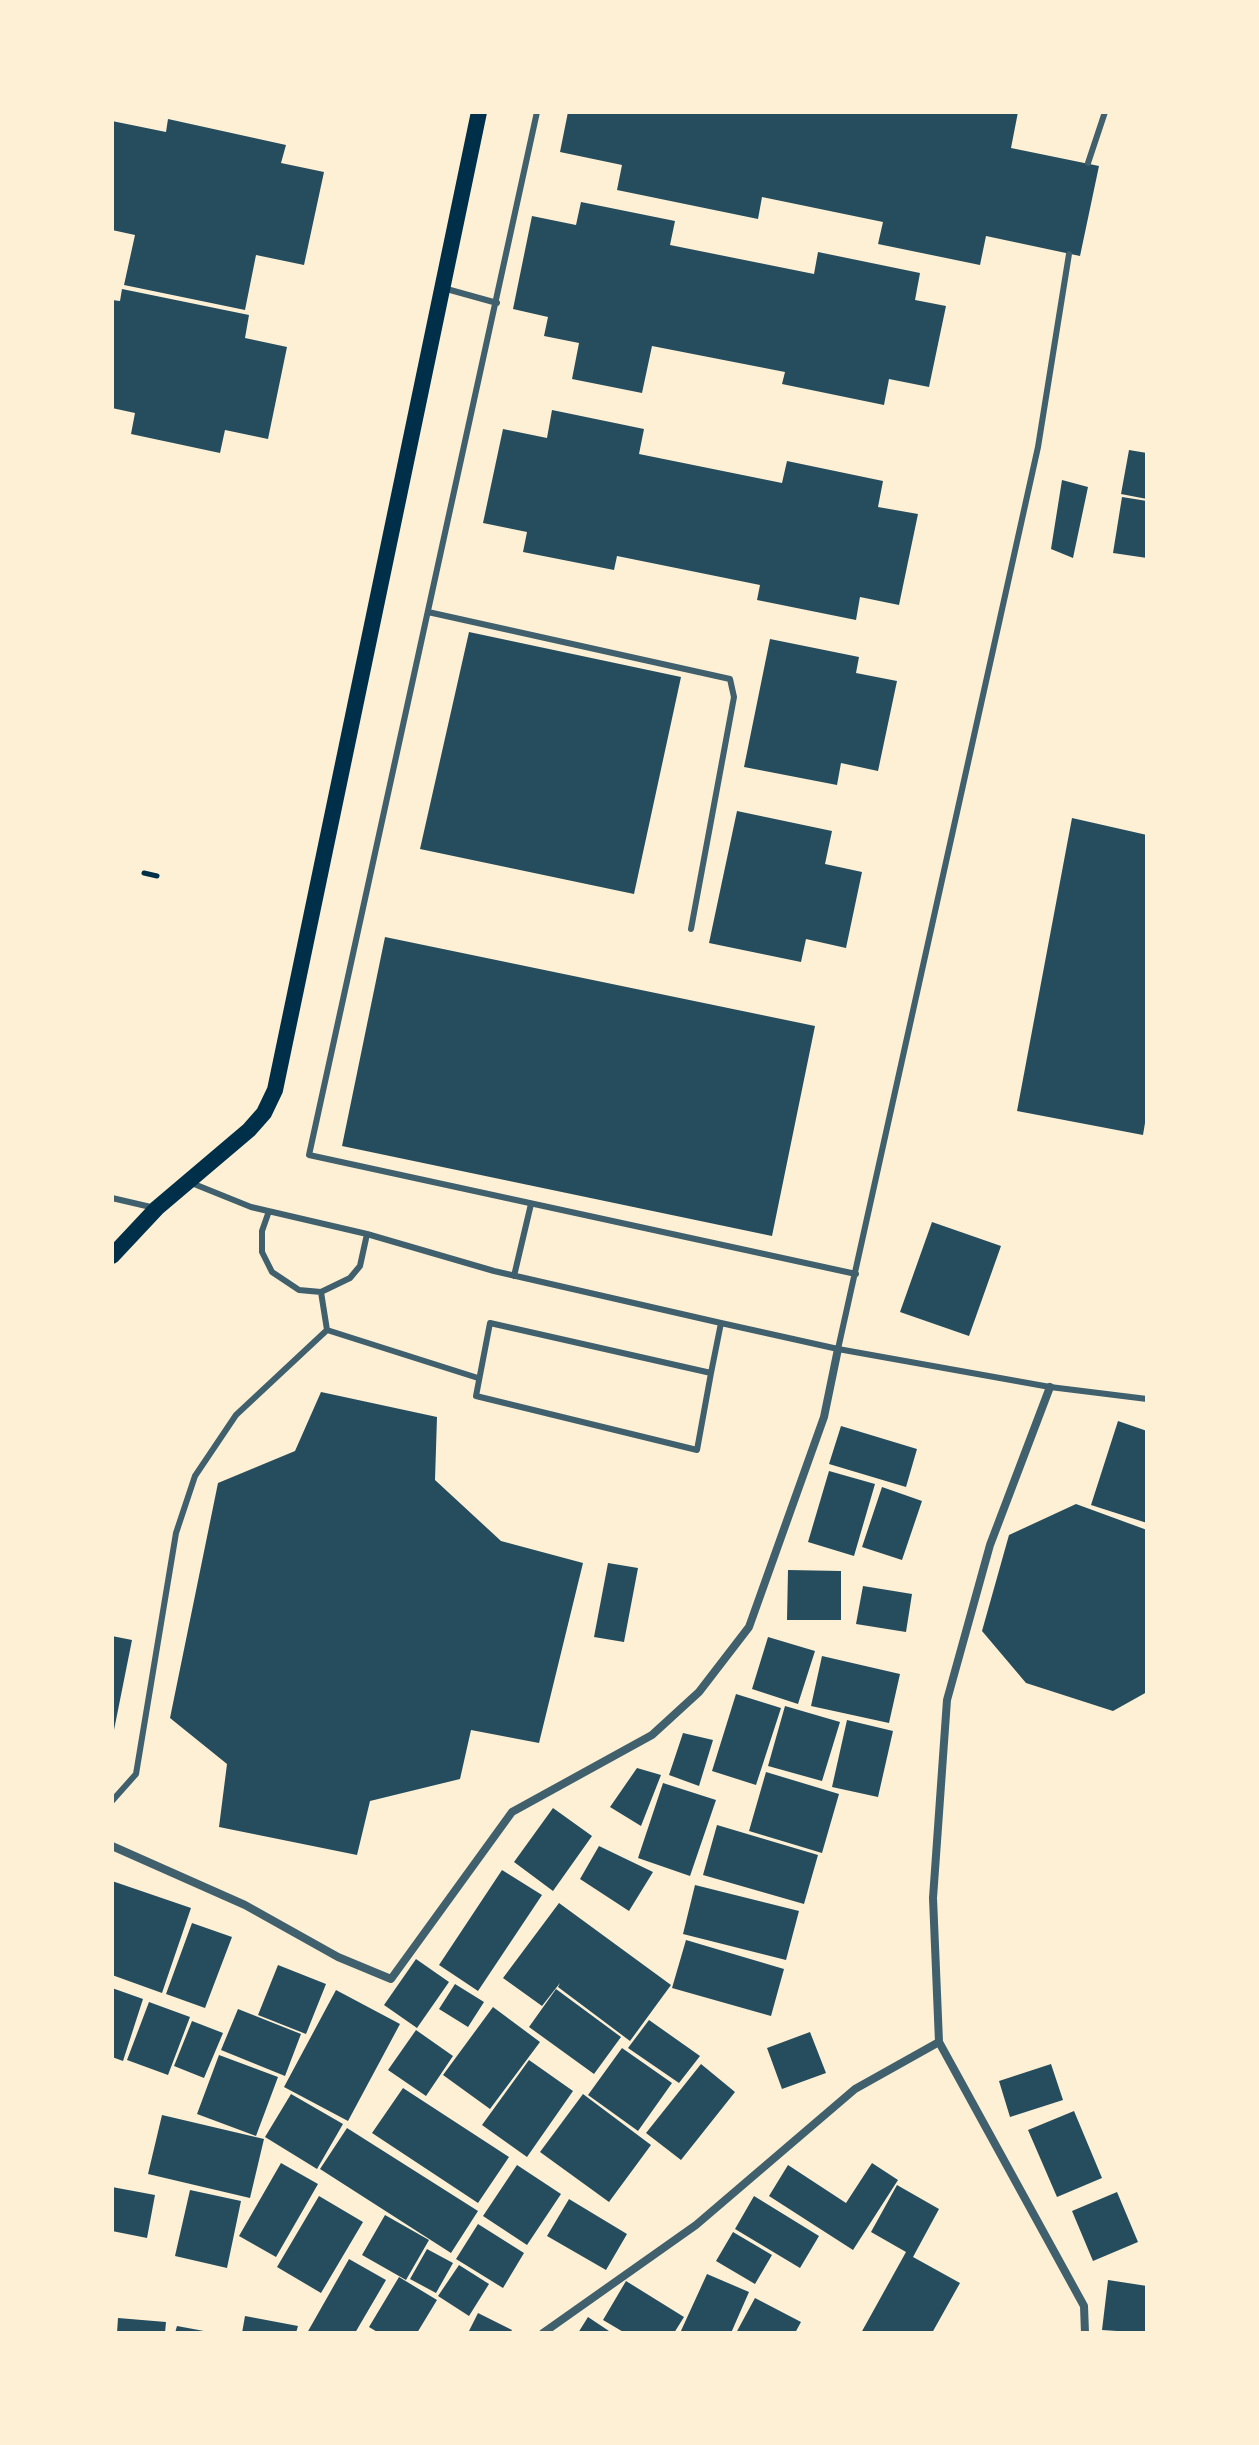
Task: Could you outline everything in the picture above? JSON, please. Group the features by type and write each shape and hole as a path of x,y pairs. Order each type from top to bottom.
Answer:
{"main road":[{"path":"112,1256 157,1208 249,1130 264,1113 275,1090 479,112"}],"street":[{"path":"112,1846 245,1905 338,1957 391,1979 512,1812 652,1735 699,1692 749,1627 824,1417 838,1349"},
{"path":"1050,1387 990,1545 947,1700 933,1898 939,2042 1084,2306 1085,2333"},
{"path":"543,2333 696,2225 855,2089 939,2042"}],"lane":[{"path":"537,112 309,1155 856,1274"},
{"path":"1088,163 1105,112"},
{"path":"838,1349 1038,447 1069,254"},
{"path":"441,287 497,303"},
{"path":"428,612 730,679 734,697 691,929"},
{"path":"188,1182 269,1211 367,1234 514,1276 721,1323 838,1349 1050,1387 1147,1399"},
{"path":"112,1198 157,1208"},
{"path":"514,1276 531,1204"},
{"path":"269,1211 261,1242 272,1272 289,1286 321,1292 350,1278 360,1266 367,1234"},
{"path":"321,1292 327,1330"},
{"path":"711,1373 491,1322 478,1378 477,1397 697,1450 721,1323"},
{"path":"327,1330 478,1378"},
{"path":"112,1801 136,1774 176,1533 195,1476 236,1415 327,1330"}],"path":[{"path":"144,873 157,876"}],"building":[{"path":"568,112 1018,112 1011,148 1099,166 1080,256 986,236 980,265 878,244 883,222 762,197 758,219 617,190 622,165 560,152"},
{"path":"168,119 286,145 281,163 324,172 304,265 256,255 245,310 124,285 135,235 112,230 112,121 166,132"},
{"path":"581,202 675,221 670,245 814,274 818,252 920,273 915,300 946,306 929,387 889,379 884,405 782,384 785,372 652,346 642,393 572,379 579,343 544,336 548,317 513,309 532,216 576,225"},
{"path":"122,289 249,315 245,338 287,347 268,439 225,430 220,453 131,434 135,413 112,408 112,300 120,301"},
{"path":"552,410 644,429 639,454 782,483 787,461 883,481 878,507 918,514 899,605 860,597 856,620 757,600 760,585 617,556 614,570 523,552 527,532 483,523 503,429 547,438"},
{"path":"1129,450 1147,453 1147,499 1121,494"},
{"path":"1062,480 1088,487 1073,558 1051,549"},
{"path":"1122,497 1147,501 1147,558 1113,553"},
{"path":"469,632 681,677 634,894 420,849"},
{"path":"770,639 859,657 856,673 897,681 878,771 841,763 837,785 744,767"},
{"path":"737,811 832,831 825,864 862,872 846,948 806,939 801,962 709,943"},
{"path":"1072,818 1147,835 1147,1111 1143,1135 1017,1111"},
{"path":"385,937 815,1026 772,1236 342,1146"},
{"path":"932,1222 1001,1246 969,1336 900,1312"},
{"path":"321,1392 437,1417 435,1480 501,1541 583,1563 539,1743 471,1730 460,1779 370,1801 357,1855 219,1827 227,1764 170,1718 218,1483 295,1451"},
{"path":"1118,1421 1147,1431 1147,1523 1091,1505"},
{"path":"841,1426 917,1449 906,1487 829,1464"},
{"path":"829,1471 875,1484 854,1556 808,1542"},
{"path":"882,1487 922,1501 902,1560 862,1547"},
{"path":"1076,1504 1147,1530 1147,1692 1113,1711 1026,1683 982,1631 1009,1535"},
{"path":"608,1563 638,1568 624,1642 594,1637"},
{"path":"788,1570 841,1571 841,1620 787,1620"},
{"path":"863,1586 912,1594 906,1632 856,1624"},
{"path":"112,1636 132,1640 113,1735 112,1735"},
{"path":"768,1637 815,1651 798,1704 752,1689"},
{"path":"822,1656 900,1674 889,1723 811,1706"},
{"path":"736,1694 781,1708 756,1785 712,1771"},
{"path":"785,1706 840,1722 822,1781 768,1766"},
{"path":"847,1720 893,1731 878,1797 832,1787"},
{"path":"683,1733 713,1740 699,1786 669,1775"},
{"path":"637,1768 661,1775 641,1826 610,1807"},
{"path":"766,1772 839,1794 822,1853 749,1831"},
{"path":"663,1783 716,1800 690,1876 638,1858"},
{"path":"553,1808 592,1836 553,1891 514,1862"},
{"path":"717,1825 818,1855 804,1904 703,1875"},
{"path":"599,1846 653,1872 629,1911 580,1879"},
{"path":"502,1870 542,1895 478,1991 439,1965"},
{"path":"112,1881 191,1908 162,1993 112,1975"},
{"path":"695,1885 799,1911 786,1960 683,1934"},
{"path":"559,1903 671,1985 630,2041 558,1987 560,1983 542,2006 503,1978"},
{"path":"192,1923 232,1937 205,2008 166,1994"},
{"path":"686,1940 784,1969 771,2016 672,1988"},
{"path":"416,1959 449,1982 417,2028 384,2005"},
{"path":"278,1965 326,1984 306,2034 258,2015"},
{"path":"455,1984 484,2002 468,2027 439,2009"},
{"path":"112,1988 143,1999 123,2061 112,2057"},
{"path":"556,1989 621,2037 594,2074 529,2027"},
{"path":"336,1990 400,2024 348,2121 284,2087"},
{"path":"149,2002 190,2017 168,2075 127,2060"},
{"path":"493,2007 540,2042 490,2109 443,2075"},
{"path":"238,2009 301,2034 285,2076 221,2050"},
{"path":"649,2020 700,2056 679,2083 628,2048"},
{"path":"192,2021 223,2033 204,2078 174,2066"},
{"path":"416,2030 453,2056 426,2096 388,2070"},
{"path":"810,2032 826,2073 782,2089 767,2048"},
{"path":"622,2048 672,2083 638,2131 588,2095"},
{"path":"219,2055 278,2077 256,2136 197,2114"},
{"path":"529,2060 573,2091 527,2157 482,2125"},
{"path":"701,2064 735,2092 681,2160 646,2133"},
{"path":"1051,2064 1063,2100 1010,2117 999,2081"},
{"path":"403,2088 509,2157 478,2203 372,2133"},
{"path":"291,2094 343,2124 317,2169 265,2137"},
{"path":"583,2094 651,2145 609,2202 540,2152"},
{"path":"1074,2111 1102,2178 1057,2197 1028,2130"},
{"path":"162,2115 264,2139 250,2198 148,2174"},
{"path":"347,2128 478,2211 451,2253 320,2169"},
{"path":"281,2163 318,2184 276,2257 239,2236"},
{"path":"872,2163 898,2180 853,2250 769,2196 788,2165 846,2203"},
{"path":"517,2165 561,2194 527,2245 483,2216"},
{"path":"897,2185 939,2209 913,2257 960,2283 932,2333 861,2333 906,2252 871,2232"},
{"path":"112,2187 155,2195 147,2238 112,2231"},
{"path":"190,2190 241,2201 227,2268 175,2256"},
{"path":"1117,2192 1138,2242 1093,2261 1072,2211"},
{"path":"319,2196 363,2222 321,2293 277,2267"},
{"path":"754,2196 819,2236 800,2268 735,2229"},
{"path":"569,2199 627,2234 606,2270 547,2236"},
{"path":"385,2215 429,2240 406,2280 362,2255"},
{"path":"478,2224 524,2253 503,2288 456,2259"},
{"path":"733,2232 772,2255 755,2284 716,2261"},
{"path":"427,2249 453,2263 436,2293 410,2279"},
{"path":"349,2259 386,2280 355,2333 307,2333"},
{"path":"459,2265 489,2284 469,2316 438,2296"},
{"path":"707,2274 749,2292 731,2333 680,2333"},
{"path":"399,2277 437,2300 417,2333 379,2333 369,2327"},
{"path":"1108,2280 1147,2286 1147,2333 1102,2330"},
{"path":"626,2281 684,2317 674,2333 625,2333 603,2320"},
{"path":"755,2298 801,2322 795,2333 736,2333"},
{"path":"478,2313 512,2330 510,2333 468,2333"},
{"path":"245,2316 298,2326 296,2333 242,2333"},
{"path":"588,2317 612,2333 578,2333"},
{"path":"118,2318 166,2322 165,2333 117,2333"},
{"path":"177,2326 204,2331 204,2333 175,2333"}]}
